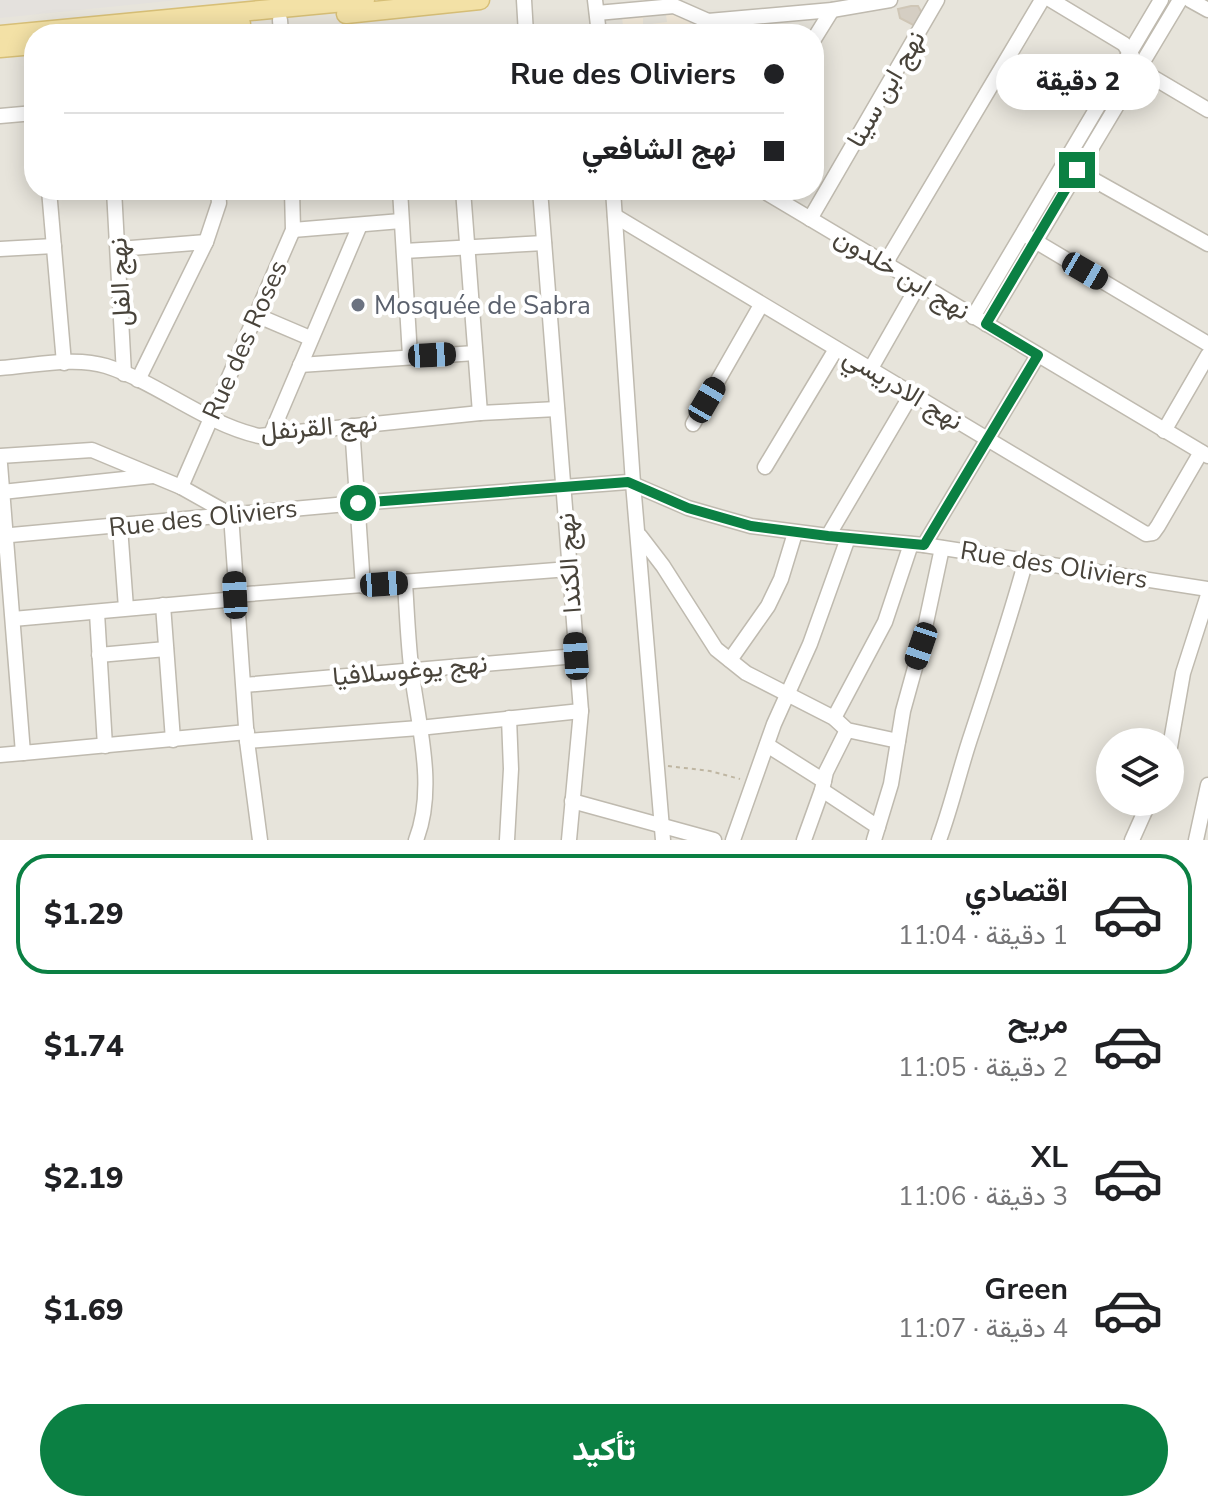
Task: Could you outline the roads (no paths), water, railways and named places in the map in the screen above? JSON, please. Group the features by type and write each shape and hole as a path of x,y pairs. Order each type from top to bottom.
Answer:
{"main road":[{"path":"115,24 365,0"},
{"path":"303,24 480,0"},
{"path":"0,35 24,33"},
{"path":"0,48 24,46"}],"street":[{"path":"524,0 525,24"},
{"path":"734,24 890,0"},
{"name":"نهج ابن سينا","path":"824,195 937,0"},
{"path":"885,264 1042,0"},
{"path":"1051,0 1112,36 1131,51 1139,67 1208,110"},
{"path":"980,320 1071,167 1161,0"},
{"path":"1071,167 1180,0"},
{"path":"1190,0 1208,10"},
{"path":"596,6 674,6 700,24"},
{"path":"823,24 832,10"},
{"path":"0,116 24,114"},
{"path":"1071,167 1206,237"},
{"path":"50,200 64,363"},
{"name":"نهج الفل","path":"115,200 131,377"},
{"path":"131,377 206,242 219,200"},
{"name":"Rue des Roses","path":"181,487 293,230 292,200"},
{"path":"400,200 410,356"},
{"path":"464,200 480,413"},
{"name":"نهج الكندا","path":"541,200 581,711 569,840"},
{"path":"614,200 633,483 640,535 663,833"},
{"name":"نهج ابن خلدون","path":"779,200 1204,454"},
{"name":"نهج ابن سينا","path":"810,219 821,200"},
{"name":"نهج الادريسي","path":"615,216 1146,534 1153,533 1204,454"},
{"path":"293,230 401,221"},
{"path":"271,434 360,225"},
{"path":"1030,238 1208,344"},
{"path":"119,249 206,242"},
{"path":"404,251 544,243"},
{"path":"0,249 54,246"},
{"path":"870,370 919,284"},
{"path":"693,424 761,305"},
{"path":"256,315 310,338"},
{"path":"765,467 836,349"},
{"path":"300,365 475,353"},
{"path":"834,718 885,622 917,544 1038,355"},
{"path":"1164,431 1208,355"},
{"name":"نهج القرنفل","path":"0,368 94,364 131,377 242,432 259,436 480,413 557,409"},
{"path":"828,536 911,395"},
{"path":"352,426 363,586"},
{"path":"0,456 92,450 156,475 231,515 247,736 260,840"},
{"path":"0,464 8,616 23,753"},
{"path":"2,492 156,475"},
{"name":"Rue des Oliviers","path":"2,536 358,503 633,483 688,508 751,526 917,544 1208,589"},
{"path":"120,527 126,608"},
{"path":"730,660 768,606 781,579 795,533"},
{"path":"640,535 663,566 706,637 746,673 834,718 847,730 898,741"},
{"path":"733,840 785,695 810,644 848,538"},
{"path":"767,745 823,786 875,837 891,784 942,548"},
{"path":"939,840 958,787 972,731 1001,653 1026,560"},
{"path":"8,616 97,613 236,597 569,569"},
{"path":"405,583 425,794 416,840"},
{"path":"1173,728 1183,673 1208,595"},
{"path":"163,605 173,740"},
{"path":"97,613 105,746"},
{"path":"99,655 166,649"},
{"name":"نهج يوغوسلافيا","path":"244,685 576,656"},
{"path":"0,755 173,740 419,728 581,711"},
{"path":"507,840 511,769 509,718"},
{"path":"804,840 847,730"},
{"path":"1196,840 1208,785"},
{"path":"572,801 663,833 714,840"},
{"path":"1132,840 1143,816"}],"place":[{"name":"Mosquée de Sabra","path":"358,305"}]}
